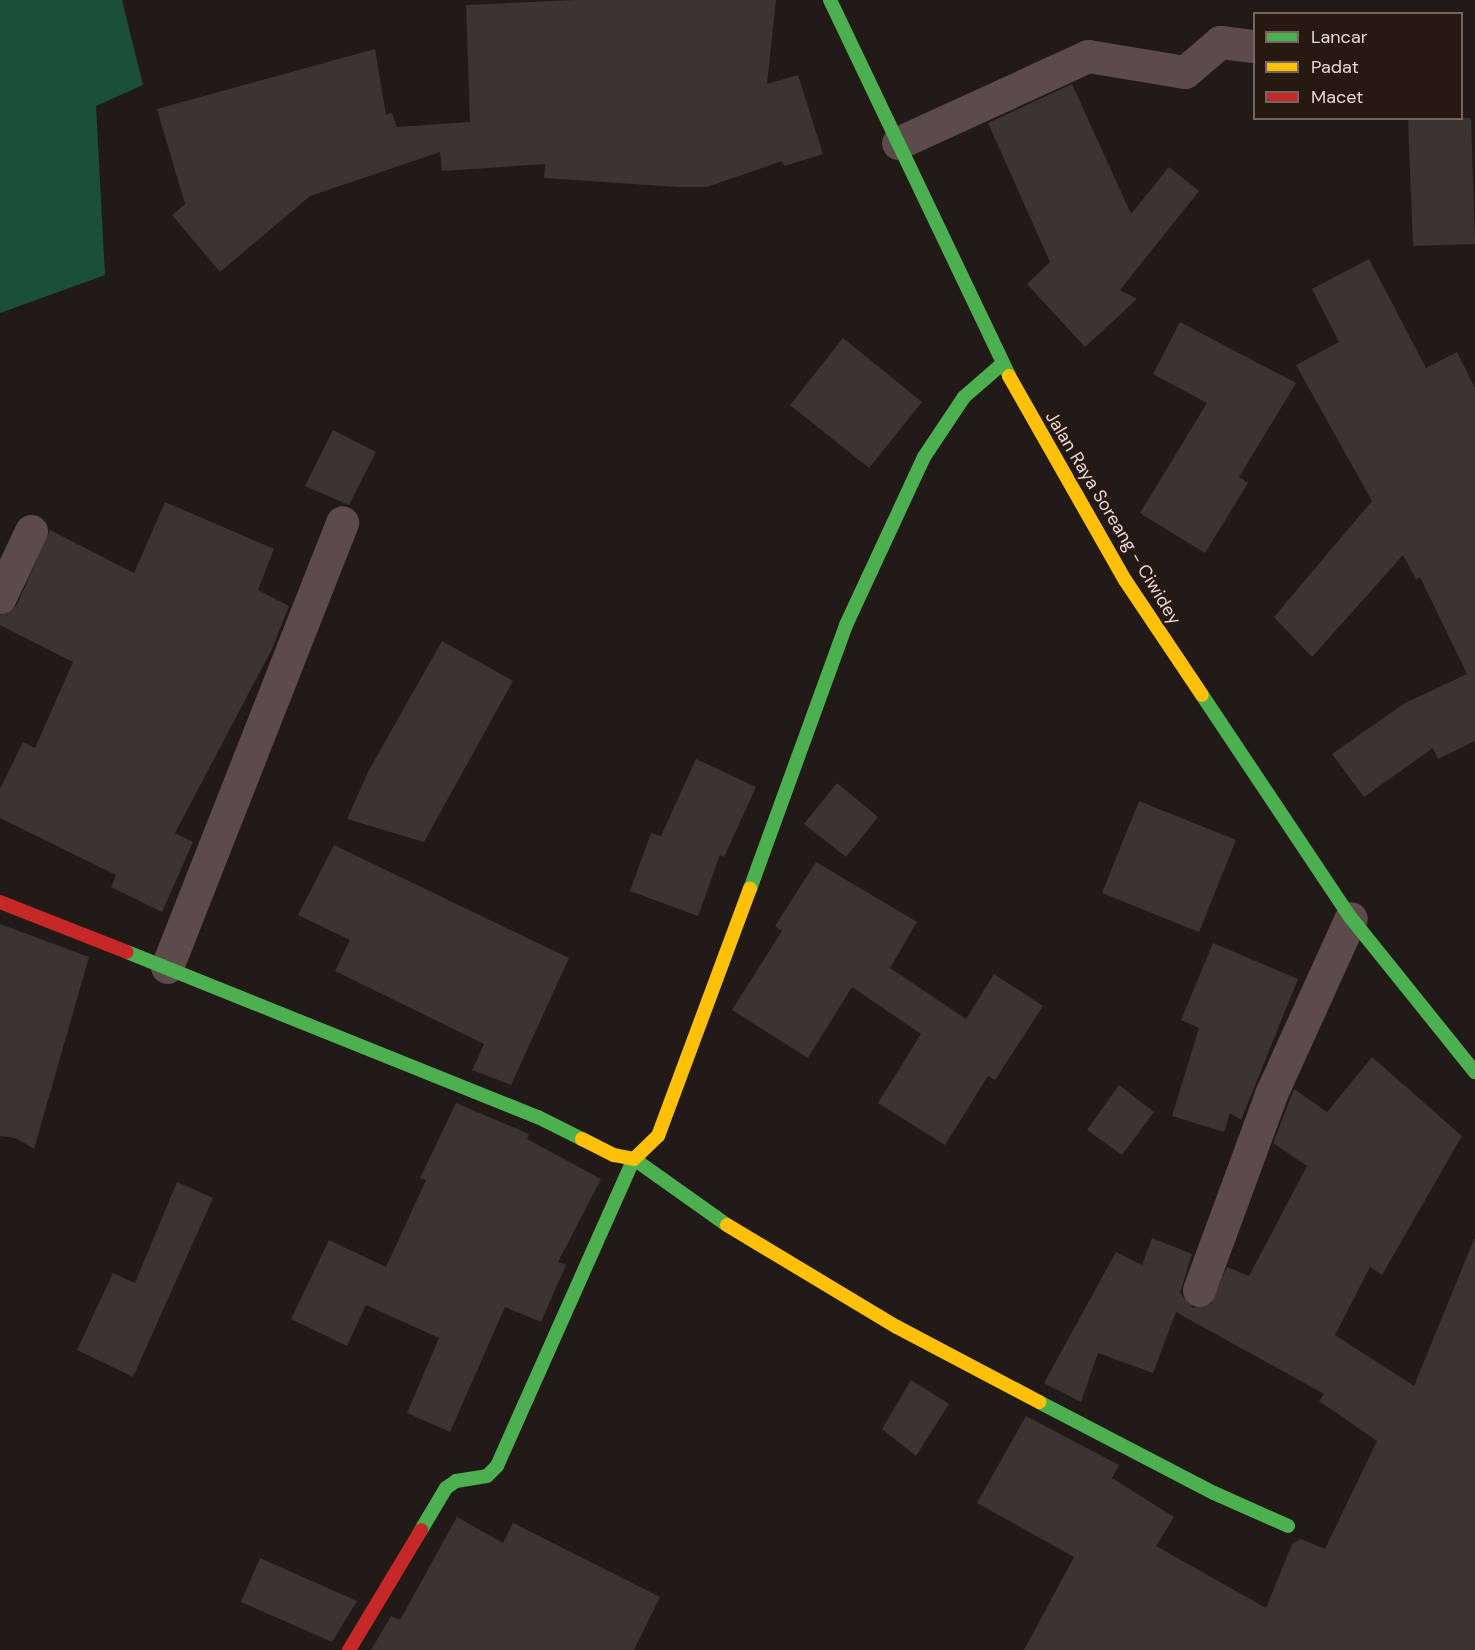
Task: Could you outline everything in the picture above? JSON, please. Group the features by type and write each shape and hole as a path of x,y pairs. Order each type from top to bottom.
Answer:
{"main road":[{"name":"Jalan Raya Soreang - Ciwidey","path":"830,0 1002,364 1125,580 1351,918 1475,1072"},
{"path":"349,1650 446,1488 456,1481 487,1476 497,1466 634,1159 657,1136 689,1058 846,625 924,457 964,397 1002,364"},
{"path":"0,902 527,1113 614,1155 634,1159 730,1227 897,1327 1214,1493 1288,1527"}],"street":[{"path":"898,143 1088,56 1185,72 1220,42 1253,46"},
{"path":"166,967 342,522"},
{"path":"0,597 31,531"},
{"path":"1199,1290 1271,1094 1351,918"}],"green space":[{"path":"0,0 122,0 143,85 96,106 105,275 0,313"}],"building":[{"path":"575,0 776,0 767,84 798,75 823,154 784,166 782,161 707,187 678,187 544,178 545,164 442,171 440,152 310,196 220,272 172,215 185,204 157,109 375,49 386,115 392,113 397,127 470,122 466,5"},
{"path":"1072,84 1131,214 1169,167 1199,191 1120,290 1137,299 1085,347 1027,284 1050,262 988,123"},
{"path":"1471,118 1475,244 1413,246 1408,120"},
{"path":"1369,259 1426,368 1457,352 1475,388 1475,741 1438,759 1433,748 1364,797 1332,754 1405,703 1467,674 1420,577 1416,579 1403,555 1312,657 1274,617 1372,501 1296,365 1339,342 1312,289"},
{"path":"1180,322 1296,383 1239,477 1248,483 1205,553 1140,513 1207,403 1153,374"},
{"path":"843,338 922,402 869,468 790,405"},
{"path":"333,430 376,452 349,505 305,486"},
{"path":"165,502 274,549 258,590 289,606 272,649 175,833 193,842 162,912 111,887 116,875 0,818 0,789 23,742 35,748 73,662 0,625 0,615 17,605 50,530 134,573"},
{"path":"442,641 513,681 424,842 347,819 369,770"},
{"path":"696,759 756,787 724,857 720,855 698,916 630,891 651,833 661,836"},
{"path":"837,783 878,817 846,857 804,824"},
{"path":"1139,801 1236,840 1199,932 1102,893"},
{"path":"334,845 569,958 511,1085 472,1070 484,1044 335,971 350,940 298,915"},
{"path":"816,862 917,922 890,968 966,1019 994,974 1043,1006 995,1080 988,1076 945,1145 878,1103 921,1034 852,987 808,1058 732,1010 782,931 775,926"},
{"path":"0,924 89,957 34,1149 16,1138 0,1136"},
{"path":"1213,943 1298,979 1241,1120 1230,1113 1224,1132 1172,1116 1199,1028 1181,1020"},
{"path":"1372,1057 1462,1136 1382,1275 1370,1267 1335,1335 1414,1386 1475,1237 1475,1650 1024,1650 1074,1557 977,1503 1026,1416 1119,1465 1112,1478 1174,1517 1156,1546 1266,1608 1292,1544 1301,1539 1325,1549 1377,1441 1319,1401 1324,1394 1176,1312 1153,1373 1098,1353 1081,1402 1044,1383 1116,1252 1142,1265 1152,1238 1192,1254 1180,1293 1193,1308 1211,1304 1227,1267 1249,1276 1307,1166 1273,1143 1294,1089 1327,1112"},
{"path":"1119,1085 1154,1112 1122,1155 1087,1130"},
{"path":"456,1103 529,1134 527,1139 601,1179 558,1262 566,1265 541,1322 505,1307 450,1432 407,1413 439,1338 366,1305 347,1346 291,1319 329,1240 386,1267 426,1180 420,1178"},
{"path":"177,1182 213,1198 133,1377 77,1350 113,1273 135,1283"},
{"path":"911,1380 949,1404 916,1456 882,1429"},
{"path":"457,1517 503,1543 513,1523 660,1597 634,1650 371,1650 391,1616 400,1620"},
{"path":"260,1558 357,1601 332,1642 241,1602"}],"traffic: fast":[{"path":"830,0 1009,376"},
{"path":"750,889 846,625 924,457 964,397 1002,364"},
{"path":"1202,695 1351,918 1475,1072"},
{"path":"127,952 538,1117 582,1139"},
{"path":"421,1530 446,1488 456,1481 487,1476 497,1466 634,1159 727,1225"},
{"path":"1039,1402 1214,1493 1288,1526"}],"traffic: slow":[{"path":"1009,376 1125,580 1202,695"},
{"path":"582,1139 614,1155 634,1159 658,1136 750,889"},
{"path":"727,1225 897,1327 1039,1402"}],"traffic: jam":[{"path":"0,902 127,952"},
{"path":"349,1650 421,1530"}]}
